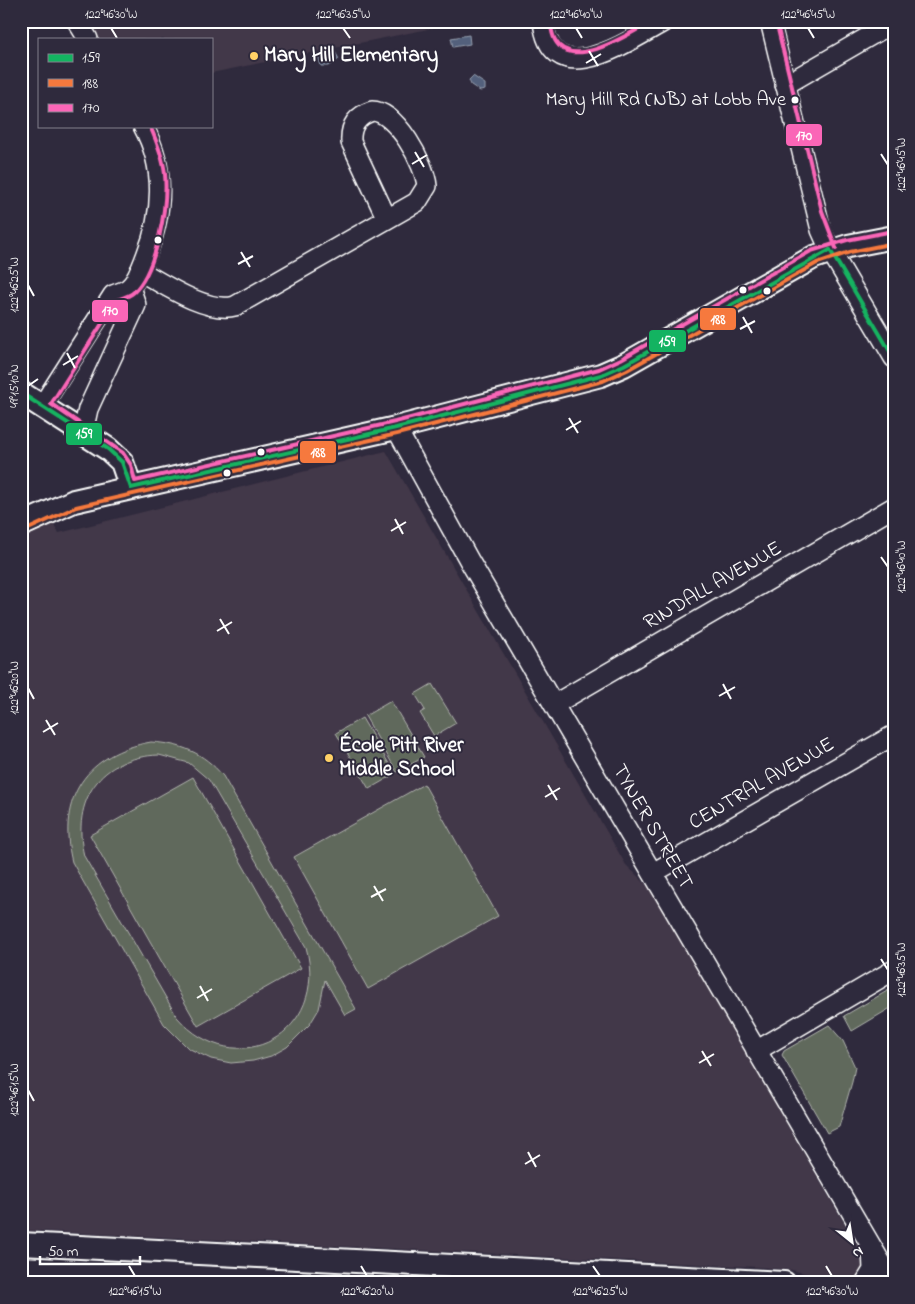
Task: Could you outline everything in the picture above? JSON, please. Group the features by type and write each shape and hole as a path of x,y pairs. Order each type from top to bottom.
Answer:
{"main road":[{"path":"21,525 57,507 131,488 396,428 601,375 830,250 894,238"},
{"path":"21,394 83,432 119,458 125,468 131,488"},
{"path":"21,1244 784,1283"}],"street":[{"path":"77,21 87,38"},
{"path":"543,21 547,39 555,51 570,59 583,60 596,57 665,21"},
{"path":"770,21 816,213 830,250 894,358"},
{"path":"785,85 894,22"},
{"path":"135,279 226,309 235,306 417,202 425,192 426,177 397,125 386,114 372,112 357,120 351,133 351,142 387,219"},
{"path":"83,432 88,409 136,305 135,279 156,227 160,202 159,174 156,158 144,128"},
{"path":"42,406 113,296 135,279"},
{"name":"TYNER STREET","path":"396,428 470,562 893,1283"},
{"name":"RINDALL AVENUE","path":"555,704 894,507"},
{"name":"CENTRAL AVENUE","path":"653,873 894,735"},
{"path":"756,1051 894,970"},
{"path":"865,1283 873,1266 871,1246"}],"shaded area":[{"name":"Mary Hill Elementary","path":"77,21 468,21 212,73 212,38 87,38"},
{"path":"386,451 626,865 649,887 864,1257 866,1264 857,1282 841,1283 792,1270 758,1267 21,1230 21,537 52,522 59,533"}],"green space":[{"path":"432,684 456,723 434,736 420,713 425,710 415,694"},
{"path":"391,701 424,757 397,772 365,716"},
{"path":"362,718 395,774 369,789 336,733"},
{"path":"151,742 182,747 208,761 223,776 356,1009 345,1015 325,980 319,1009 310,1024 287,1047 271,1056 253,1061 231,1063 211,1059 188,1048 164,1024 72,862 68,839 69,818 73,799 81,782 109,756","holes":["159,755 189,763 209,780 306,947 310,977 304,1004 291,1025 273,1040 250,1047 225,1047 200,1037 177,1017 84,856 81,836 82,817 86,800 94,785 106,773 121,764 138,758"]},
{"path":"193,777 301,968 198,1026 90,835"},
{"path":"424,784 498,916 368,989 294,857"},
{"path":"894,987 894,1006 852,1031 844,1016"},
{"path":"829,1025 843,1041 855,1067 839,1127 827,1133 782,1055 784,1051"}],"water":[{"path":"469,35 470,44 453,47 451,38"},
{"path":"335,52 339,59 329,66 321,66 318,56"},
{"path":"473,76 485,84 485,90 480,91 471,85 469,80"}],"transit line":[{"name":"170","path":"550,21 555,40 563,49 574,52 602,47 617,41 652,21"},
{"name":"170","path":"776,21 822,211 836,248"},
{"name":"170","path":"151,128 163,162 165,174 163,219 155,253 142,282 132,293 117,300 51,404 123,453 131,465 135,481 395,422 599,369 621,359 811,251 847,240 893,231"},
{"name":"188","path":"24,531 76,507 397,434 603,381 627,370 817,263 850,252 894,243"},
{"name":"159","path":"830,250 894,358"},
{"name":"159","path":"131,488 396,428 601,375 624,365 830,250"},
{"name":"159","path":"21,393 108,449 122,462 131,488"}],"place":[{"name":"Mary Hill Elementary","path":"254,56"},
{"name":"Mary Hill Rd (NB) at Lobb Ave","path":"795,100"},
{"name":"École Pitt River Middle School","path":"329,758"}]}
